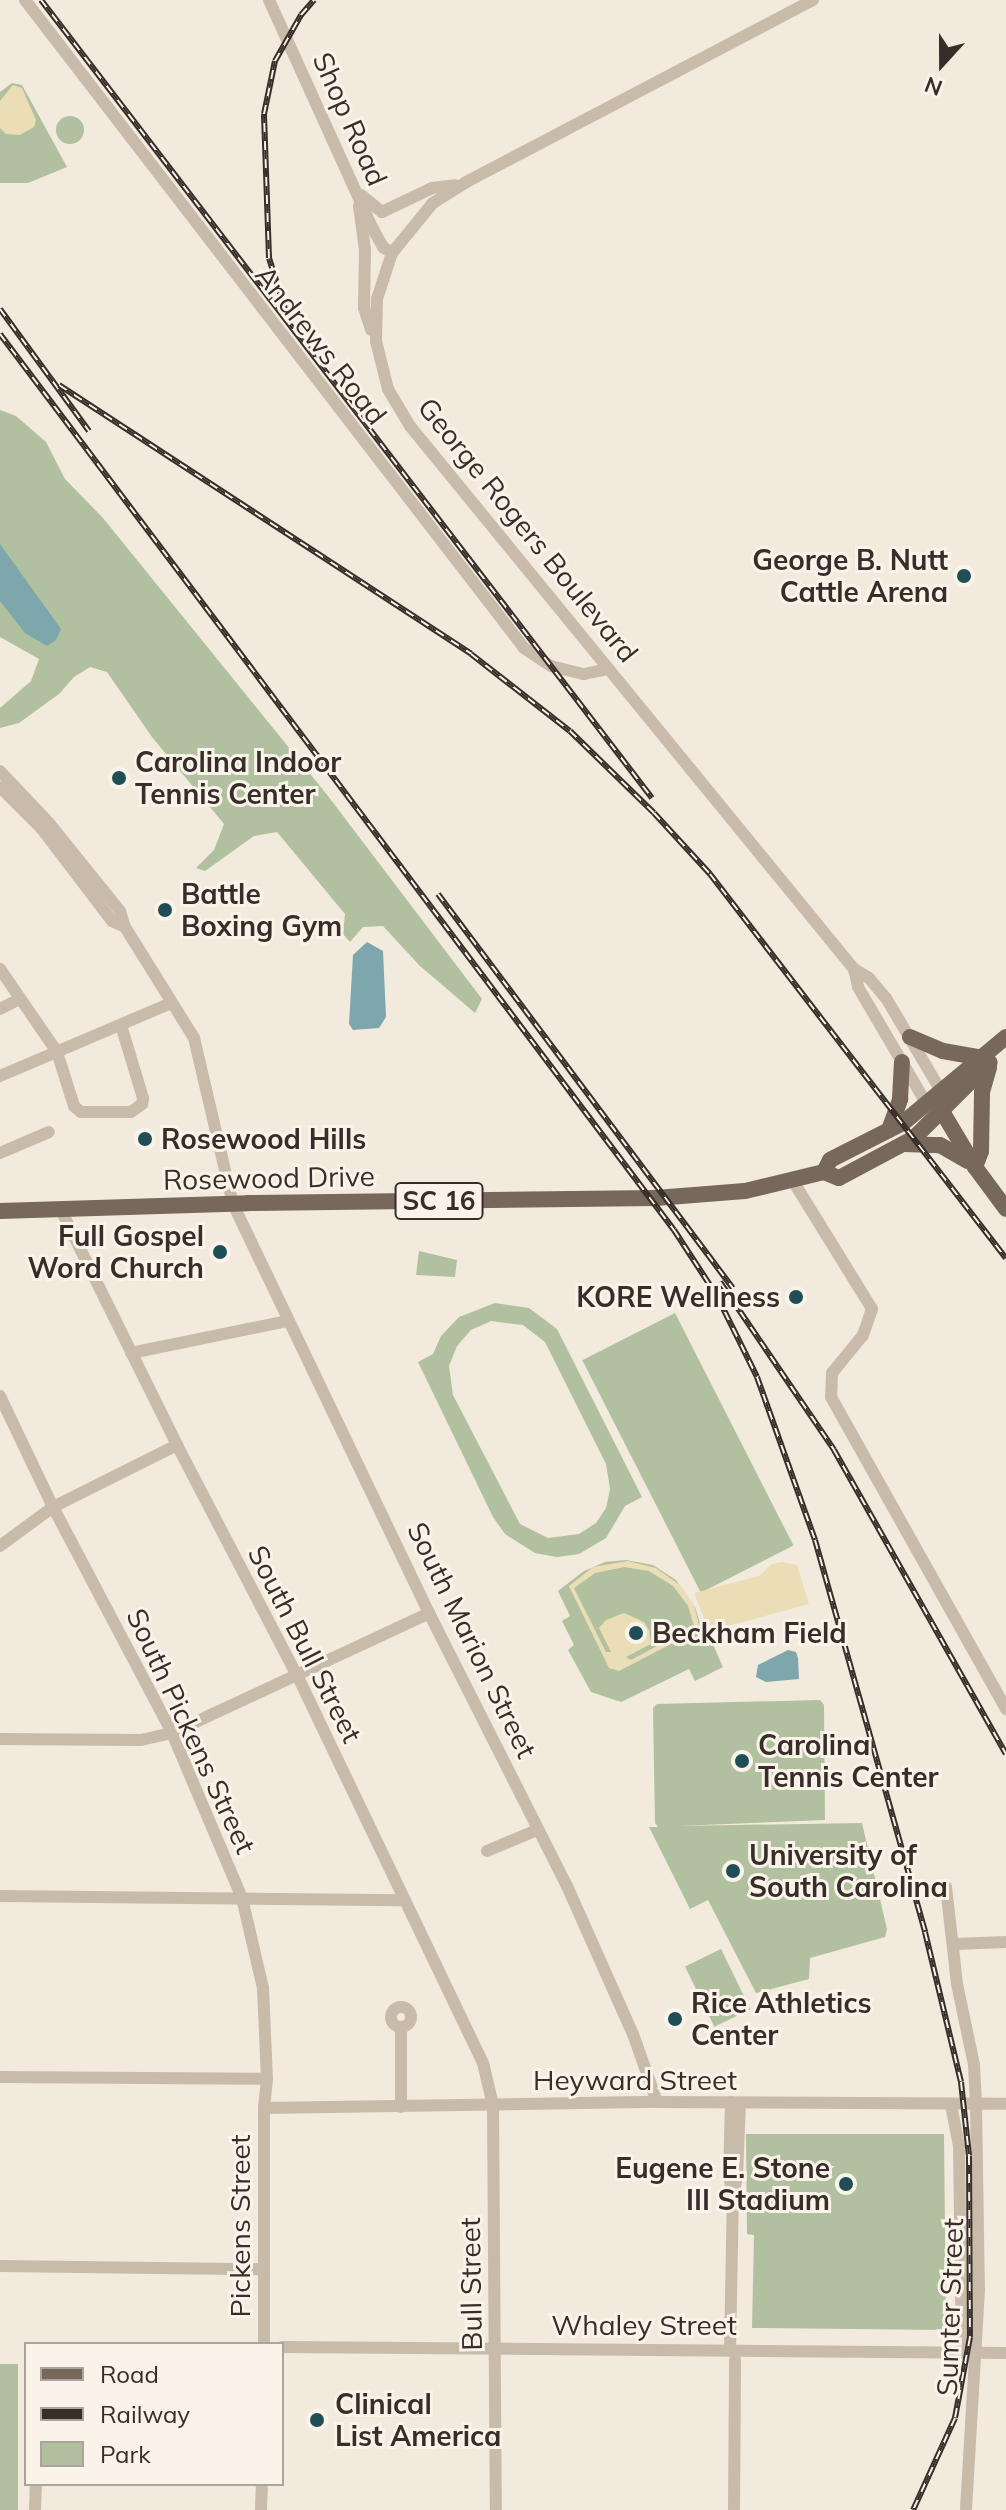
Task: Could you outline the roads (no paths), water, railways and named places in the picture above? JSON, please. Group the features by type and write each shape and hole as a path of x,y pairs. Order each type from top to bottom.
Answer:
{"main road":[{"path":"910,1037 943,1051 987,1057 982,1092 981,1151 975,1167"},
{"name":"Rosewood Drive","path":"0,1211 656,1198 745,1191 824,1172 839,1178 904,1144 943,1113 1006,1037"},
{"name":"Rosewood Drive","path":"824,1172 830,1160 889,1130 987,1057"},
{"path":"889,1130 900,1099 902,1062"},
{"path":"941,1091 943,1113 975,1167 1006,1209"},
{"path":"926,1103 943,1113"},
{"path":"904,1144 940,1145 975,1167"}],"street":[{"name":"Andrews Road","path":"25,0 524,648 551,666 584,674 608,669"},
{"name":"Shop Road","path":"269,0 383,247 392,253"},
{"name":"George Rogers Boulevard","path":"813,0 798,3 462,184 432,204 392,253 377,299 378,356 388,389 410,426 854,969 869,978 886,998 941,1091"},
{"path":"356,190 382,212 432,188 462,184"},
{"path":"356,190 365,250 364,308 378,356"},
{"path":"0,771 49,823 112,901 125,927"},
{"path":"0,787 42,829 112,921 125,927"},
{"name":"South Marion Street","path":"125,927 194,1038 233,1204 287,1321 396,1538 429,1613 567,1886 627,2019 657,2102"},
{"path":"0,969 57,1052 74,1106 81,1112 89,1115 138,1110 143,1098 121,1025"},
{"name":"George Rogers Boulevard","path":"854,969 858,987 926,1103"},
{"path":"0,1009 20,999"},
{"path":"0,1076 171,1003"},
{"path":"0,1153 49,1132"},
{"path":"793,1181 872,1309 863,1335 832,1373 831,1397 1006,1709"},
{"name":"South Bull Street","path":"61,1210 177,1445 298,1677 402,1900 483,2063 493,2105"},
{"path":"131,1353 287,1321"},
{"name":"South Pickens Street","path":"0,1396 53,1507 172,1733 242,1898 263,1988 267,2079 264,2108"},
{"path":"0,1427 16,1427"},
{"path":"0,1546 53,1507 177,1445"},
{"path":"0,1739 141,1740 172,1733 298,1677 429,1613"},
{"path":"487,1851 537,1830"},
{"name":"Sumter Street","path":"946,1887 957,1984 974,2065 976,2105 979,2290 966,2510"},
{"path":"0,1896 402,1900"},
{"path":"954,1944 1006,1942"},
{"path":"401,2027 401,2107"},
{"path":"0,2077 267,2079"},
{"name":"Heyward Street","path":"264,2108 657,2102 1006,2104"},
{"path":"734,2510 733,2195 737,2177 736,2102"},
{"name":"Bull Street","path":"493,2105 496,2510"},
{"name":"Sumter Street","path":"951,2105 959,2146 962,2352"},
{"name":"Pickens Street","path":"264,2108 264,2342"},
{"path":"0,2266 262,2269"},
{"name":"Whaley Street","path":"284,2347 733,2354 1006,2353"},
{"path":"35,2510 36,2486"},
{"path":"261,2510 262,2486"}],"water":[{"path":"0,544 61,629 56,640 47,646 25,633 0,601"},
{"path":"367,942 383,951 386,1017 379,1028 353,1030 349,1024 353,955"},
{"path":"788,1650 796,1652 799,1679 766,1682 756,1677 758,1665"}],"railway":[{"path":"41,0 652,798"},
{"path":"285,309 269,258 264,114 275,61 301,15 314,0"},
{"path":"0,309 89,431"},
{"path":"0,334 674,1230 717,1296 757,1377 815,1540 925,1932 961,2082 969,2156 970,2337 955,2418 913,2510"},
{"path":"59,385 471,654 570,731 654,813 710,874 1006,1258"},
{"path":"438,894 733,1288"},
{"path":"720,1282 834,1450 1006,1754"}],"place":[{"name":"George B. Nutt Cattle Arena","path":"964,576"},
{"name":"Carolina Indoor Tennis Center","path":"119,778"},
{"name":"Battle Boxing Gym","path":"165,910"},
{"name":"Rosewood Hills","path":"145,1139"},
{"name":"Full Gospel Word Church","path":"220,1252"},
{"name":"KORE Wellness","path":"796,1297"},
{"name":"Beckham Field","path":"636,1633"},
{"name":"Carolina Tennis Center","path":"742,1761"},
{"name":"University of South Carolina","path":"733,1871"},
{"name":"Rice Athletics Center","path":"675,2019"},
{"name":"Eugene E. Stone III Stadium","path":"846,2184"},
{"name":"Clinical List America","path":"317,2420"}]}
